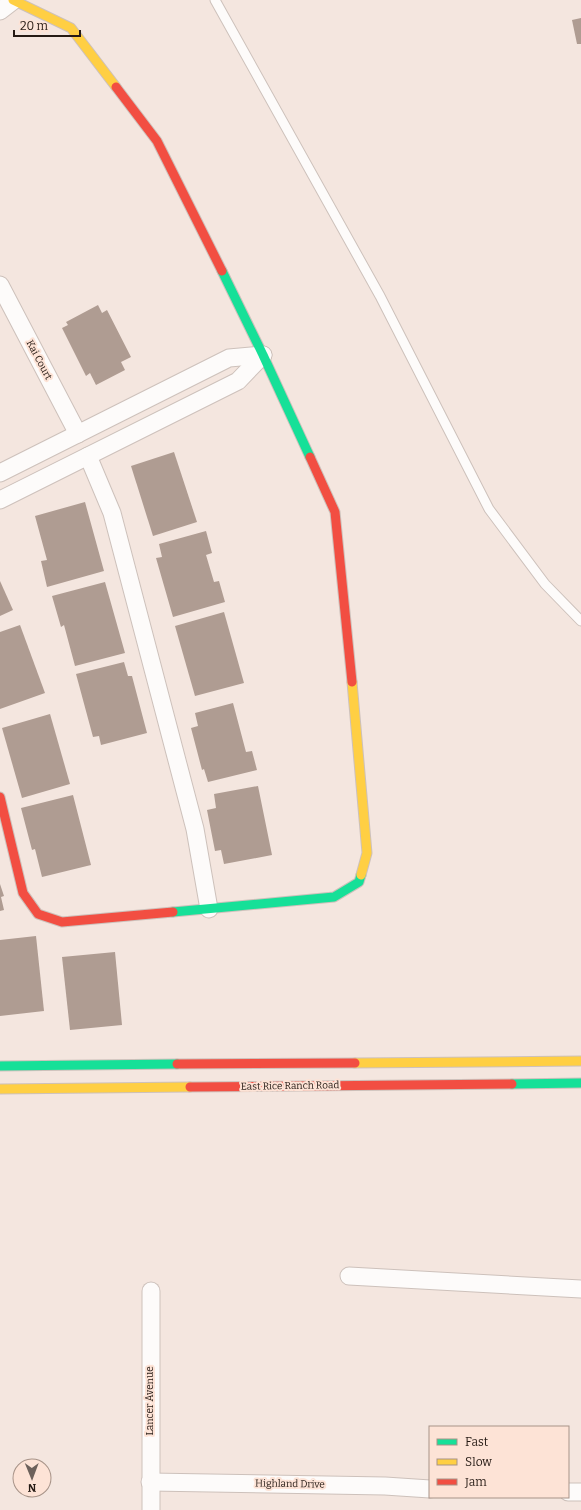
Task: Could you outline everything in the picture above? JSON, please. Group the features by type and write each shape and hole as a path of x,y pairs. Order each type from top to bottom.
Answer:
{"street":[{"path":"0,796 23,893 38,914 62,922 334,897 359,882 367,853 346,613 335,512 263,355 158,141 71,28 9,4"},
{"name":"Kai Court","path":"0,285 78,434"},
{"path":"0,473 229,358 263,355"},
{"path":"0,500 238,381 263,355"},
{"path":"88,456 112,512 196,829 209,909"},
{"path":"0,1066 581,1061"},
{"name":"East Rice Ranch Road","path":"0,1089 581,1083"},
{"path":"349,1276 581,1289"},
{"name":"Lancer Avenue","path":"151,1292 151,1510"},
{"name":"Highland Drive","path":"150,1482 385,1486 429,1489"},
{"path":"569,1492 581,1492"}],"lane":[{"path":"215,0 380,296 489,508 545,584 581,621"}],"building":[{"path":"581,18 581,44 577,44 572,20"},
{"path":"98,305 102,313 107,310 131,357 121,362 125,370 96,385 90,373 86,376 62,328 68,325 66,322"},
{"path":"174,452 197,522 153,536 131,466"},
{"path":"85,502 104,571 47,587 41,561 47,560 35,516"},
{"path":"206,531 212,553 206,555 214,582 219,581 225,602 173,617 156,558 162,557 159,544"},
{"path":"0,581 13,610 0,616"},
{"path":"105,582 125,653 75,666 64,625 61,627 52,596"},
{"path":"224,612 244,683 195,696 175,626"},
{"path":"20,625 45,693 0,709 0,632"},
{"path":"124,662 128,676 132,676 147,733 101,745 99,736 93,737 76,674"},
{"path":"233,703 246,752 252,751 257,770 208,782 204,769 202,770 191,728 198,726 195,713"},
{"path":"50,714 70,784 22,798 2,728"},
{"path":"258,786 272,855 224,864 221,850 215,851 207,810 216,808 214,794"},
{"path":"73,795 91,865 42,877 35,849 32,850 21,808"},
{"path":"0,884 4,896 1,897 4,910 0,911"},
{"path":"36,936 44,1011 0,1016 0,940"},
{"path":"115,952 122,1025 70,1030 62,957"}],"traffic: fast":[{"path":"222,271 310,457"},
{"path":"173,912 334,897 359,882 361,875"},
{"path":"0,1066 177,1064"},
{"path":"512,1084 581,1083"}],"traffic: slow":[{"path":"13,0 71,28 116,87"},
{"path":"352,682 367,853 361,875"},
{"path":"355,1063 581,1061"},
{"path":"0,1089 190,1087"}],"traffic: jam":[{"path":"116,87 157,141 222,271"},
{"path":"310,457 335,512 352,682"},
{"path":"0,797 23,893 38,914 62,922 173,912"},
{"path":"177,1064 355,1063"},
{"path":"190,1087 512,1084"}]}
